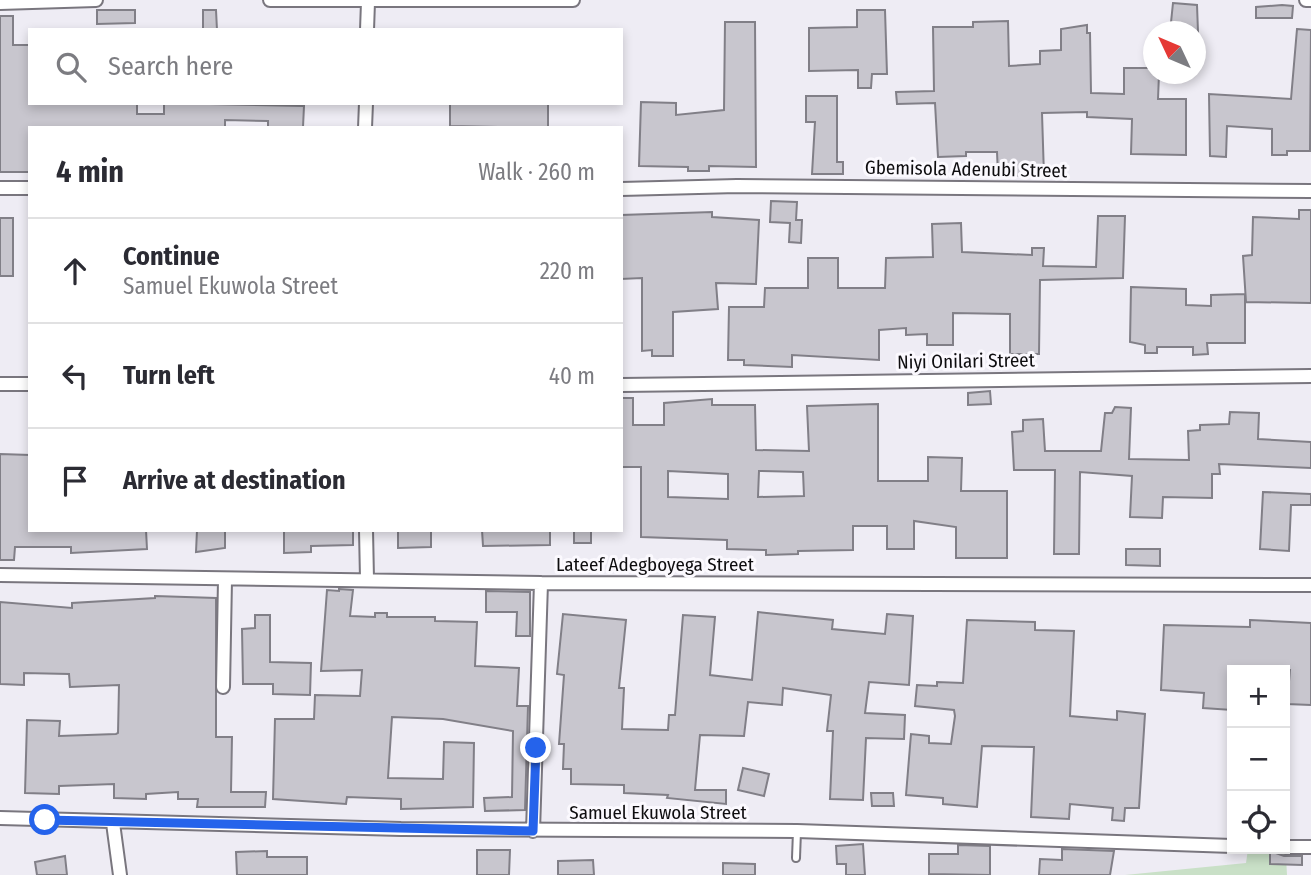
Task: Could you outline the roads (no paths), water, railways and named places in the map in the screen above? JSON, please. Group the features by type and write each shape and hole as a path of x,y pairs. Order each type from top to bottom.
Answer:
{"street":[{"path":"0,3 96,0"},
{"path":"270,0 573,0"},
{"path":"1306,0 1311,0"},
{"path":"367,28 368,2"},
{"path":"365,126 366,105"},
{"name":"Gbemisola Adenubi Street","path":"623,189 737,186 1311,191"},
{"path":"0,188 28,188"},
{"name":"Niyi Onilari Street","path":"623,385 1311,376"},
{"path":"0,384 28,384"},
{"path":"366,532 367,579"},
{"name":"Lateef Adegboyega Street","path":"0,575 541,583 1311,585"},
{"path":"223,687 225,580"},
{"path":"533,831 541,583"},
{"name":"Samuel Ekuwola Street","path":"0,818 113,823 533,831 797,831 1227,846"},
{"path":"113,823 120,875"},
{"path":"1290,847 1311,847"}],"lane":[{"path":"796,858 797,831"}]}
